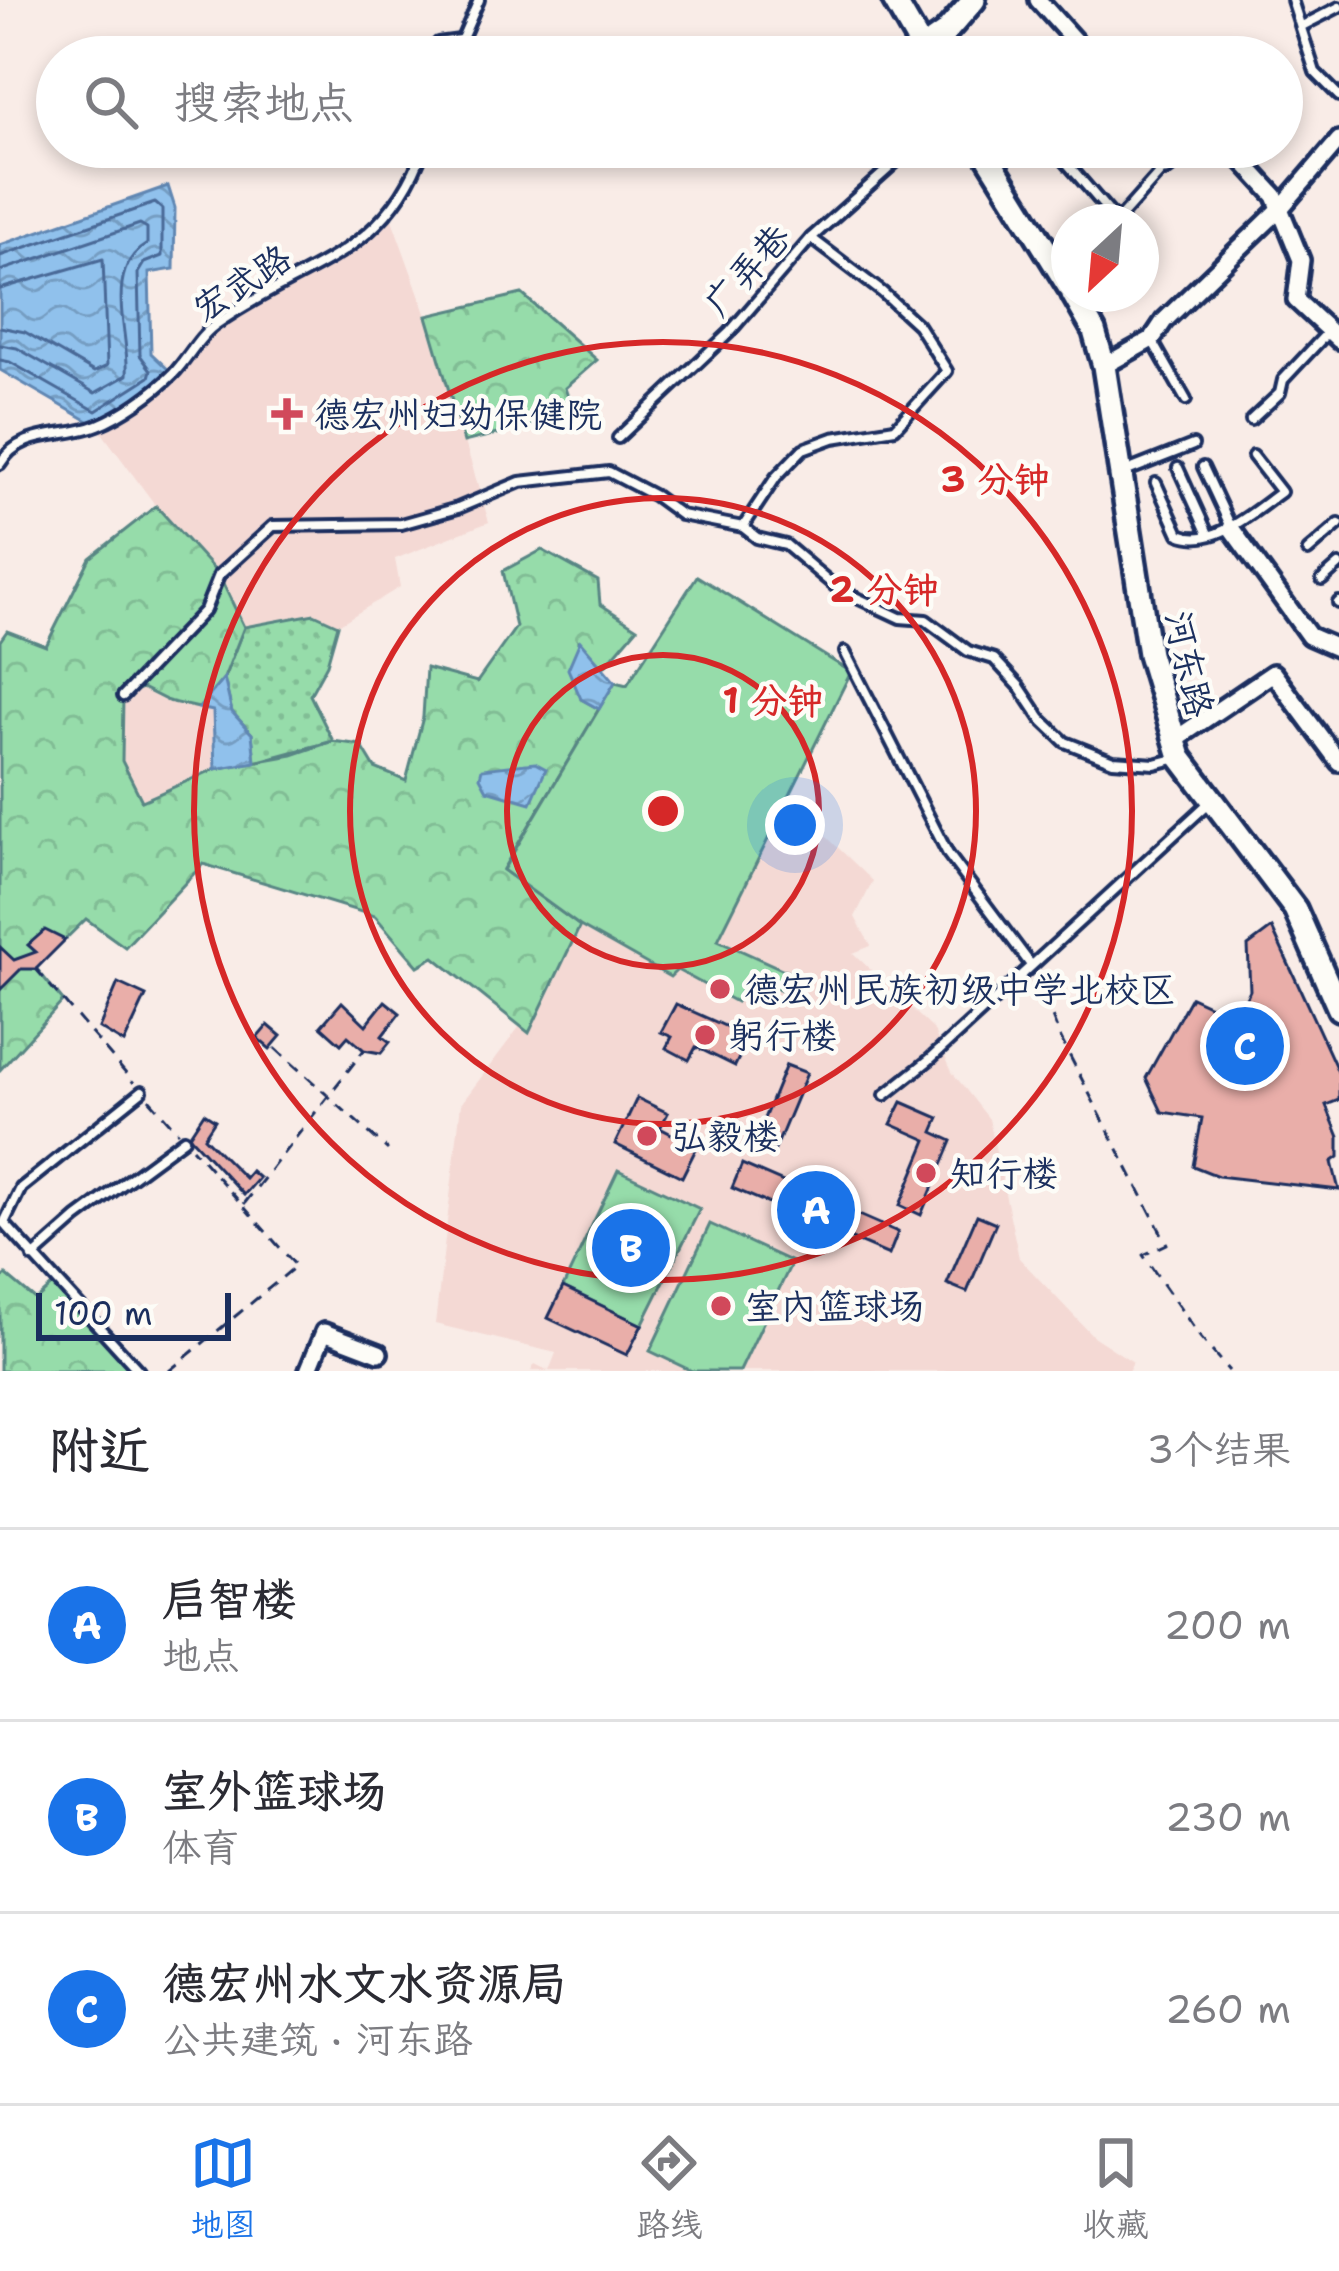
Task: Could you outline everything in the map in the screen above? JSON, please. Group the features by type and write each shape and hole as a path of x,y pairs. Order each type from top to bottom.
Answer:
{"main road":[{"path":"894,0 915,36"},
{"path":"930,36 956,0"},
{"path":"939,36 974,0"},
{"name":"河东路","path":"995,168 1051,256"},
{"name":"河东路","path":"1084,312 1104,365 1149,654 1177,749 1294,909 1339,1009"}],"street":[{"path":"1038,0 1070,36"},
{"path":"1104,365 1152,339 1164,321 1280,209 1339,140"},
{"path":"1249,168 1275,196 1301,260 1296,300 1334,335"},
{"path":"1232,528 1309,636 1339,649"},
{"path":"1177,749 1273,673 1339,762"},
{"path":"308,1371 324,1332 379,1353"}],"lane":[{"path":"462,36 479,0"},
{"path":"1292,0 1315,72 1339,96"},
{"path":"1302,26 1339,7"},
{"name":"宏武路","path":"0,464 8,451 36,437 97,426 138,401 173,374 212,327 344,251 390,214 412,184 417,168"},
{"name":"广弄巷","path":"618,437 729,333 811,238 889,168"},
{"path":"1071,168 1101,204"},
{"path":"1132,204 1164,168"},
{"path":"743,527 776,477 802,449 832,438 895,428 947,371 918,325 811,238"},
{"path":"1251,420 1280,393 1283,380 1334,335"},
{"path":"1152,339 1186,400"},
{"path":"1121,473 1193,445"},
{"path":"1156,483 1179,534 1190,539 1232,528 1281,492 1253,456"},
{"path":"1203,467 1232,528"},
{"path":"1178,468 1208,534"},
{"path":"123,696 205,610 219,574 273,526 401,524 458,508 520,482 609,472 681,515 743,527 757,538 786,545 838,589 900,618 926,620 968,651 994,659 1065,742 1113,761 1155,764 1177,749"},
{"path":"1307,551 1339,524"},
{"path":"1322,580 1339,565"},
{"path":"845,652 948,854 1031,964"},
{"path":"885,1095 1212,800"},
{"path":"139,1371 4,1223 21,1188 142,1091"},
{"path":"33,1257 77,1218 184,1139"}],"path":[{"path":"1031,964 1060,1037 1167,1244 1143,1255 1229,1371"},
{"path":"36,968 296,1266 169,1371"},
{"path":"275,1048 388,1150"},
{"path":"243,1206 364,1050"}],"shaded area":[{"name":"德宏州妇幼保健院","path":"390,214 427,316 489,522 395,559 400,587 338,625 314,614 244,627 219,575 156,506 97,426 173,374 212,327 344,251"},
{"name":"德宏州民族初级中学北校区","path":"697,576 787,799 873,881 855,917 871,946 853,953 933,1029 952,1072 989,1119 1019,1258 1093,1336 1133,1362 1128,1371 549,1371 556,1353 435,1324 461,1104 520,1026 528,1032 536,818 615,682 627,685"},
{"path":"141,688 168,701 213,710 215,769 142,801 122,761 123,696"}],"green space":[{"path":"522,294 597,360 565,388 574,415 464,442 427,316"},
{"path":"156,506 219,575 244,627 224,678 199,708 168,701 142,688 123,696 122,761 142,801 215,769 292,755 333,741 361,745 375,768 406,781 423,717 426,668 477,682 516,627 503,571 542,550 598,581 600,604 637,628 603,668 579,642 581,699 599,709 503,869 580,926 529,1033 434,957 418,966 375,916 203,864 125,947 86,919 36,968 63,1001 0,1070 0,641 7,631 46,646 90,558"},
{"path":"697,576 851,672 718,940 797,976 788,994 749,976 736,1002 677,970 670,977 580,926 503,870 615,682 627,685"},
{"path":"314,614 338,625 327,664 310,695 333,741 255,762 252,734 232,712 224,678 244,627"},
{"path":"618,1170 700,1209 642,1325 563,1287"},
{"name":"室内篮球场","path":"710,1224 792,1262 740,1371 692,1371 650,1351"},
{"path":"6,1275 36,1300 56,1282 139,1371 0,1371 0,1281"}],"water":[{"path":"168,186 175,208 174,269 149,273 151,353 173,374 97,426 0,370 0,245"},
{"path":"580,641 615,682 599,709 581,699 568,669"},
{"path":"224,678 232,712 252,734 255,762 215,769 213,711 199,708"},
{"path":"535,763 546,769 531,803 487,790 480,777 482,769"}],"building":[{"path":"1272,928 1339,1074 1339,1100 1326,1105 1339,1137 1339,1157 1332,1162 1339,1190 1218,1176 1193,1166 1202,1118 1162,1112 1146,1078 1191,997 1237,1018 1250,990 1248,946"},
{"path":"45,930 65,940 36,969 21,969 0,990 0,947 14,960 36,952 28,945"},
{"path":"118,983 146,996 124,1043 99,1028"},
{"path":"385,1001 400,1013 382,1036 390,1042 381,1053 364,1050 348,1036 341,1044 321,1026 342,1002 366,1025"},
{"name":"躬行楼","path":"676,1004 749,1037 735,1066 696,1047 689,1060 666,1048 672,1037 661,1032"},
{"path":"268,1025 281,1036 270,1049 257,1038"},
{"path":"786,1065 807,1073 774,1152 754,1143"},
{"name":"弘毅楼","path":"637,1098 668,1113 660,1128 697,1147 682,1177 615,1144"},
{"name":"知行楼","path":"902,1102 939,1118 933,1132 952,1141 921,1215 900,1205 927,1140 891,1124"},
{"path":"204,1113 215,1120 204,1137 245,1178 251,1171 259,1178 244,1195 189,1136"},
{"path":"742,1164 898,1232 889,1255 732,1188"},
{"path":"977,1215 996,1223 967,1292 947,1284"},
{"path":"563,1287 642,1325 627,1355 548,1318"}],"place":[{"name":"德宏州妇幼保健院","path":"287,414"},
{"name":"德宏州民族初级中学北校区","path":"720,989"},
{"name":"躬行楼","path":"705,1035"},
{"name":"德宏州水文水资源局","path":"1245,1046"},
{"name":"弘毅楼","path":"647,1136"},
{"name":"知行楼","path":"926,1173"},
{"name":"启智楼","path":"816,1210"},
{"name":"室外篮球场","path":"631,1248"},
{"name":"室内篮球场","path":"721,1306"}]}
